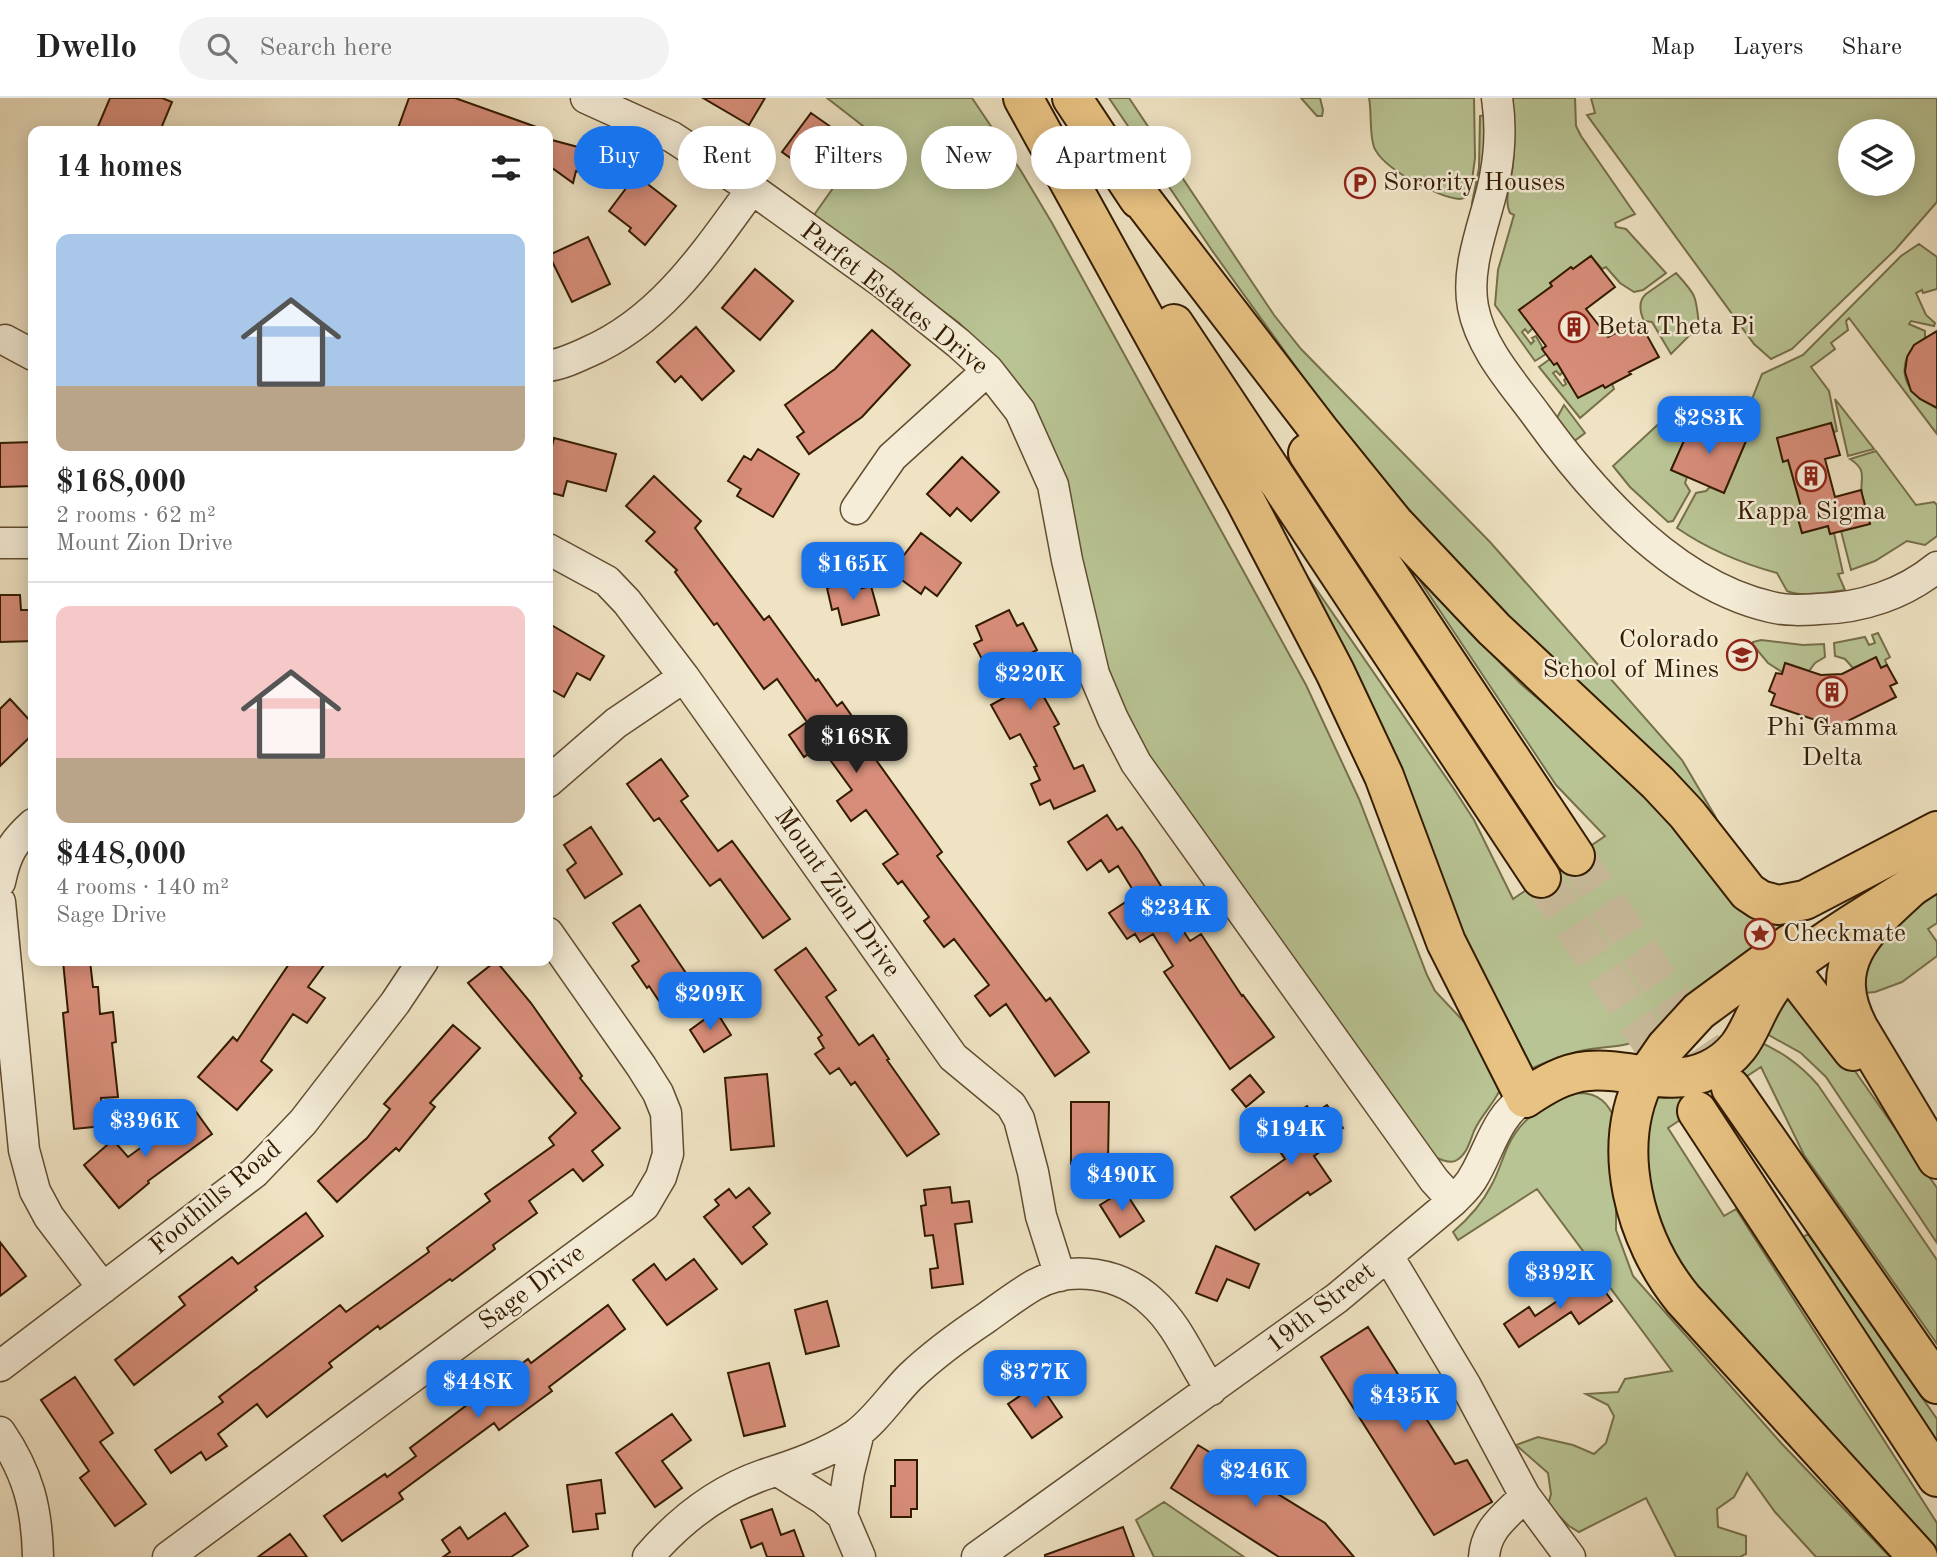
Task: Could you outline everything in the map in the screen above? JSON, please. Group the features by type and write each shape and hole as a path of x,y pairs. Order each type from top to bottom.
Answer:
{"main road":[{"path":"1024,98 1541,878"},
{"path":"1024,98 1245,500 1335,672 1384,776 1446,942 1525,1098"},
{"path":"1072,98 1091,126"},
{"path":"1133,189 1575,856"},
{"path":"1134,189 1394,523 1494,629 1658,782 1692,820 1748,892 1760,900 1778,905 1805,900 1937,831"},
{"name":"19th Street","path":"1525,1098 1557,1079 1578,1072 1616,1071 1646,1076 1688,1077 1703,1073 1728,1059 1740,1046 1779,964 1937,838"},
{"path":"1924,879 1875,920 1855,945 1848,964 1846,993 1859,1029 1936,1157"},
{"name":"19th Street","path":"1646,1076 1666,1047 1699,1011 1924,879"},
{"path":"1779,964 1936,1157"},
{"path":"1646,1076 1638,1093 1632,1118 1630,1166 1638,1215 1658,1262 1691,1308 1919,1557"},
{"path":"1731,1088 1937,1384"},
{"path":"1697,1111 1937,1477"}],"street":[{"name":"Parfet Estates Drive","path":"586,98 678,141"},
{"path":"1497,98 1499,152 1478,245 1472,285 1473,307 1482,337 1494,357 1595,489 1640,532 1694,575 1726,591 1771,607 1794,610 1858,606 1898,591 1937,567"},
{"name":"Parfet Estates Drive","path":"751,189 883,284 958,343 988,370 1020,411 1053,485 1067,560 1094,674 1113,719 1136,762 1434,1180 1453,1201"},
{"path":"553,366 600,346 637,325 670,294 707,250 751,189"},
{"path":"5,340 28,352"},
{"path":"856,509 892,457 988,370"},
{"path":"0,543 28,543"},
{"name":"Mount Zion Drive","path":"553,552 607,581 628,601 953,1057 1011,1105 1024,1139 1041,1216 1060,1276"},
{"path":"553,778 616,723 684,677"},
{"path":"0,882 5,856 28,828"},
{"path":"0,902 24,1150 35,1191 48,1217 103,1288"},
{"name":"Sage Drive","path":"168,1557 644,1206 661,1177 668,1153 666,1113 658,1093 641,1066 553,940"},
{"name":"Foothills Road","path":"0,1366 230,1193 275,1152 303,1122 395,1003 420,966"},
{"name":"19th Street","path":"977,1557 1338,1298 1453,1201 1469,1184 1498,1126 1509,1110 1525,1098"},
{"path":"1388,1256 1466,1386 1525,1496 1570,1557"},
{"path":"648,1557 683,1521 701,1507 743,1483 832,1450 859,1432 910,1377 957,1338 1036,1284 1060,1276 1083,1273 1100,1275 1138,1290 1155,1304 1168,1321 1211,1390"},
{"path":"0,1432 27,1477 38,1523 38,1557"},
{"path":"842,1515 859,1432"},
{"path":"778,1471 842,1515 860,1557"},
{"path":"1484,1557 1485,1541 1494,1527 1525,1496"}],"green space":[{"path":"827,98 972,98 991,126 921,126 921,189 1017,189 1017,165 1052,223 1306,685 1359,799 1435,991 1467,1025 1503,1083 1477,1125 1466,1151 1457,1160 1449,1162 1435,1157 1140,746 1120,706 1002,365 959,323 814,215 832,189 907,189 907,126 863,126"},
{"path":"1109,98 1129,98 1148,126 1128,126"},
{"path":"1301,98 1320,98 1322,116 1317,116"},
{"path":"1369,98 1474,98 1475,158 1470,195 1460,199 1438,193 1425,188 1388,164 1374,147"},
{"path":"1512,98 1575,98 1576,126 1581,136 1635,214 1615,223 1616,227 1626,229 1666,273 1643,290 1634,292 1620,283 1606,267 1602,269 1591,256 1573,269 1571,267 1550,283 1552,286 1519,310 1533,328 1528,333 1525,329 1522,332 1531,344 1534,341 1532,338 1536,336 1546,354 1535,361 1495,305 1498,270 1514,215 1510,213 1507,202 1514,148"},
{"path":"1591,98 1937,98 1937,202 1895,250 1792,349 1771,359 1754,344 1587,115 1595,113"},
{"path":"1485,115 1486,138 1479,200 1472,203 1479,168 1480,116"},
{"path":"1170,189 1190,189 1274,315 1301,349 1490,542 1682,760 1715,816 1729,846 1478,588 1404,504 1332,417"},
{"path":"1919,244 1937,257 1937,289 1916,293 1926,315 1935,323 1934,326 1911,321 1909,324 1925,331 1925,338 1908,356 1905,376 1915,394 1937,405 1937,434 1849,318 1846,321 1848,330 1831,343 1835,349 1811,367 1829,391 1837,431 1834,432 1831,423 1777,438 1783,461 1788,460 1801,507 1796,508 1802,533 1828,526 1830,534 1834,533 1843,573 1838,574 1845,590 1808,594 1787,591 1777,573 1725,555 1677,528 1696,493 1706,491 1710,487 1724,493 1746,441 1737,437 1762,374 1803,355 1901,256"},
{"path":"1676,273 1694,297 1699,326 1671,354 1652,322 1644,321 1640,307 1646,294"},
{"path":"1550,359 1554,364 1558,363 1563,372 1560,375 1556,371 1553,373 1563,386 1566,384 1566,378 1603,385 1605,388 1612,384 1614,389 1580,418 1539,367"},
{"path":"1835,399 1874,449 1848,456"},
{"path":"1564,405 1585,433 1569,445 1553,425"},
{"path":"1678,406 1696,415 1671,470 1687,477 1685,483 1690,491 1673,521 1668,522 1630,487 1613,466"},
{"path":"1876,451 1916,505 1934,502 1937,505 1937,536 1925,545 1907,541 1875,561 1851,570 1841,531 1870,523 1862,495 1861,471 1850,459"},
{"path":"1247,489 1454,789 1474,820 1513,899 1605,836 1556,785 1418,578 1521,684 1615,765 1645,795 1740,902 1828,901 1656,1032 1625,1045 1569,1054 1524,1072"},
{"path":"1878,633 1890,657 1885,660 1887,665 1881,668 1875,658 1853,668 1845,659 1835,656 1834,643 1865,637 1869,645 1875,643 1872,635"},
{"path":"1761,640 1803,645 1824,644 1825,657 1809,671 1786,663 1782,672 1768,663 1753,645 1753,642"},
{"path":"1937,887 1937,923 1928,929 1937,942 1937,956 1902,982 1875,992 1855,994 1861,956"},
{"path":"1786,983 1843,1054 1937,1188 1937,1243 1826,1077 1801,1053 1758,1029"},
{"path":"1753,1039 1788,1058 1818,1085 1937,1260 1937,1344 1804,1155 1761,1067 1668,1128 1724,1216 1736,1209 1937,1523 1937,1557 1931,1557 1682,1281 1638,1160 1657,1090"},
{"path":"1579,1093 1602,1100 1616,1121 1616,1230 1633,1276 1782,1444 1890,1557 1816,1557 1775,1512 1747,1473 1734,1497 1717,1509 1718,1527 1746,1536 1746,1554 1740,1557 1676,1557 1646,1498 1579,1532 1548,1505 1551,1494 1548,1473 1516,1445 1538,1437 1573,1445 1594,1454 1606,1443 1614,1416 1608,1405 1586,1394 1618,1392 1625,1379 1672,1371 1537,1189 1458,1240 1453,1232 1483,1199 1496,1177 1508,1146 1528,1118 1557,1099"},
{"path":"1808,1234 1937,1419 1937,1446 1803,1237"},
{"path":"1164,1502 1244,1557 1154,1557 1136,1520"}],"building":[{"path":"110,98 162,98 172,102 162,126 98,126"},
{"path":"409,98 455,98 534,126 399,126"},
{"path":"703,98 765,98 749,125"},
{"path":"811,113 829,126 801,126"},
{"path":"553,140 574,146 573,183 553,169"},
{"path":"790,141 790,158 782,152"},
{"path":"626,189 654,189 676,206 645,245 629,231 631,228 609,211"},
{"path":"588,237 610,284 572,302 553,263 553,253"},
{"name":"Beta Theta Pi","path":"1591,256 1615,287 1586,309 1608,337 1639,321 1659,357 1605,388 1603,385 1578,398 1557,363 1554,365 1542,349 1546,346 1519,310 1552,286 1550,283 1571,267 1573,269"},
{"path":"755,269 793,301 760,340 722,308"},
{"path":"696,327 734,371 702,400 681,376 675,382 657,362"},
{"path":"872,330 910,365 862,417 809,454 797,437 804,432 785,405 835,369"},
{"path":"1937,331 1937,408 1911,391 1905,372 1907,357 1914,345"},
{"path":"1694,418 1746,441 1724,493 1671,470"},
{"name":"Kappa Sigma","path":"1831,423 1840,455 1825,459 1835,497 1861,490 1870,524 1830,534 1828,526 1802,533 1795,508 1801,507 1788,460 1783,462 1777,438"},
{"path":"554,438 616,454 606,491 567,481 563,496 553,493"},
{"path":"28,442 28,486 0,487 0,443"},
{"path":"758,449 799,474 773,517 737,496 741,489 728,481 744,456 751,460"},
{"path":"962,457 999,492 971,521 957,508 950,516 927,494"},
{"path":"654,476 701,521 695,528 764,620 769,616 837,706 842,702 856,722 851,725 942,852 937,856 1046,1001 1050,998 1089,1052 1055,1076 1006,1004 990,1016 975,996 989,985 954,939 944,947 924,921 929,917 902,881 898,884 883,864 898,854 866,810 851,821 837,801 852,790 820,746 804,757 789,735 807,722 777,679 764,689 717,623 714,625 675,572 677,570 646,541 655,532 626,506"},
{"path":"921,533 961,563 937,596 925,587 921,594 891,572"},
{"path":"857,580 859,589 871,586 879,615 842,625 838,608 832,610 827,588"},
{"path":"0,595 20,595 21,610 28,610 28,641 0,642"},
{"path":"1009,610 1017,626 1023,623 1037,650 1022,658 1059,724 1054,727 1074,769 1083,765 1095,791 1054,809 1050,800 1040,805 1031,784 1040,780 1034,767 1037,766 1020,734 1010,739 991,705 1011,694 993,658 984,663 974,644 982,640 976,626"},
{"path":"553,626 604,656 590,680 577,673 564,697 553,691"},
{"name":"Phi Gamma Delta","path":"1876,657 1881,668 1887,665 1897,683 1890,686 1896,697 1836,727 1771,705 1775,694 1769,691 1776,673 1782,674 1785,663 1821,675 1842,674"},
{"path":"10,699 28,719 28,739 0,766 0,709"},
{"path":"661,759 688,796 681,801 718,851 732,841 790,919 763,938 720,879 710,886 659,818 654,821 627,784"},
{"path":"1107,815 1117,830 1122,827 1139,851 1171,902 1166,905 1190,941 1201,934 1242,996 1274,1037 1230,1069 1164,972 1173,966 1153,934 1140,942 1135,934 1127,939 1109,913 1136,895 1118,866 1109,872 1101,860 1087,870 1068,842"},
{"path":"591,827 622,874 585,898 567,870 576,863 564,845"},
{"path":"640,905 696,988 665,1010 632,966 639,961 613,923"},
{"path":"806,948 836,990 826,997 859,1045 873,1035 889,1059 887,1060 939,1134 907,1156 855,1082 851,1085 839,1068 830,1074 815,1054 824,1048 818,1038 822,1035 775,970"},
{"path":"63,966 91,966 93,987 98,987 100,1014 113,1012 116,1042 112,1043 118,1097 101,1098 103,1126 74,1129 63,1013 68,1012"},
{"path":"288,966 323,966 308,987 325,998 307,1023 293,1014 261,1061 272,1070 237,1110 198,1077 233,1037 237,1041"},
{"path":"490,966 500,966 531,1003 582,1076 580,1078 620,1128 592,1151 603,1165 583,1181 573,1169 529,1201 537,1213 493,1245 495,1249 380,1329 378,1326 329,1363 332,1367 267,1417 257,1404 218,1434 227,1446 206,1460 201,1452 171,1473 155,1450 223,1402 219,1397 340,1305 346,1312 429,1252 427,1248 490,1201 485,1194 554,1145 549,1138 576,1113 468,983"},
{"path":"716,1011 731,1035 704,1052 690,1030"},
{"path":"453,1025 480,1048 430,1103 435,1107 399,1151 396,1148 337,1202 318,1181 367,1138 390,1109 384,1104"},
{"path":"767,1074 774,1146 731,1150 725,1078"},
{"path":"1250,1075 1264,1092 1246,1107 1232,1090"},
{"path":"1071,1102 1109,1102 1108,1164 1071,1164"},
{"path":"1327,1105 1343,1128 1323,1142 1327,1147 1314,1156 1331,1181 1310,1195 1308,1192 1255,1230 1231,1197 1285,1159 1274,1143 1284,1137 1277,1127 1307,1106 1313,1114"},
{"path":"194,1109 212,1134 148,1181 149,1183 119,1208 84,1165 113,1140 128,1157"},
{"path":"950,1187 952,1203 969,1201 972,1222 955,1224 963,1284 932,1288 930,1269 938,1268 933,1235 925,1236 921,1206 926,1205 924,1190"},
{"path":"749,1188 770,1213 753,1227 767,1244 742,1264 704,1217 719,1205 715,1200 729,1189 736,1198"},
{"path":"1124,1190 1144,1221 1120,1237 1100,1205"},
{"path":"306,1213 323,1236 134,1385 115,1360 185,1305 179,1297 232,1257 238,1264"},
{"path":"0,1242 26,1276 0,1296"},
{"path":"1216,1246 1259,1264 1249,1288 1227,1279 1217,1301 1196,1293"},
{"path":"694,1259 717,1289 667,1325 633,1280 654,1264 666,1280"},
{"path":"1594,1276 1612,1301 1579,1324 1571,1312 1519,1347 1504,1324 1529,1307 1535,1316"},
{"path":"827,1301 839,1346 806,1354 795,1310"},
{"path":"608,1305 625,1329 549,1387 552,1391 499,1430 494,1423 399,1493 403,1499 342,1541 324,1516 416,1456 410,1448 528,1359 531,1363"},
{"path":"1368,1327 1455,1464 1467,1460 1492,1502 1434,1535 1321,1357"},
{"path":"769,1363 785,1426 744,1436 728,1373"},
{"path":"75,1377 113,1433 100,1442 146,1504 115,1526 80,1478 89,1471 41,1400"},
{"path":"1039,1383 1062,1417 1032,1438 1008,1404"},
{"path":"672,1414 691,1440 662,1461 682,1488 655,1507 616,1453"},
{"path":"1198,1445 1325,1523 1354,1557 1279,1557 1171,1488"},
{"path":"895,1460 917,1460 917,1509 911,1509 911,1517 891,1517 891,1486 895,1486"},
{"path":"601,1480 605,1513 596,1514 598,1529 573,1532 567,1485"},
{"path":"772,1509 781,1535 794,1530 804,1557 767,1557 762,1543 751,1548 741,1520"},
{"path":"505,1513 528,1546 511,1557 443,1557 450,1552 442,1540 460,1527 468,1539"},
{"path":"1123,1527 1134,1557 1045,1557 1045,1555"},
{"path":"290,1534 307,1557 258,1557"}],"tunnel":[{"path":"1575,856 1731,1088"},
{"path":"1541,878 1678,1083"}],"place":[{"name":"Sorority Houses","path":"1360,183"},
{"name":"Beta Theta Pi","path":"1574,327"},
{"name":"Kappa Sigma","path":"1811,476"},
{"name":"Colorado School of Mines","path":"1742,655"},
{"name":"Phi Gamma Delta","path":"1832,692"},
{"name":"Checkmate","path":"1760,934"}]}
